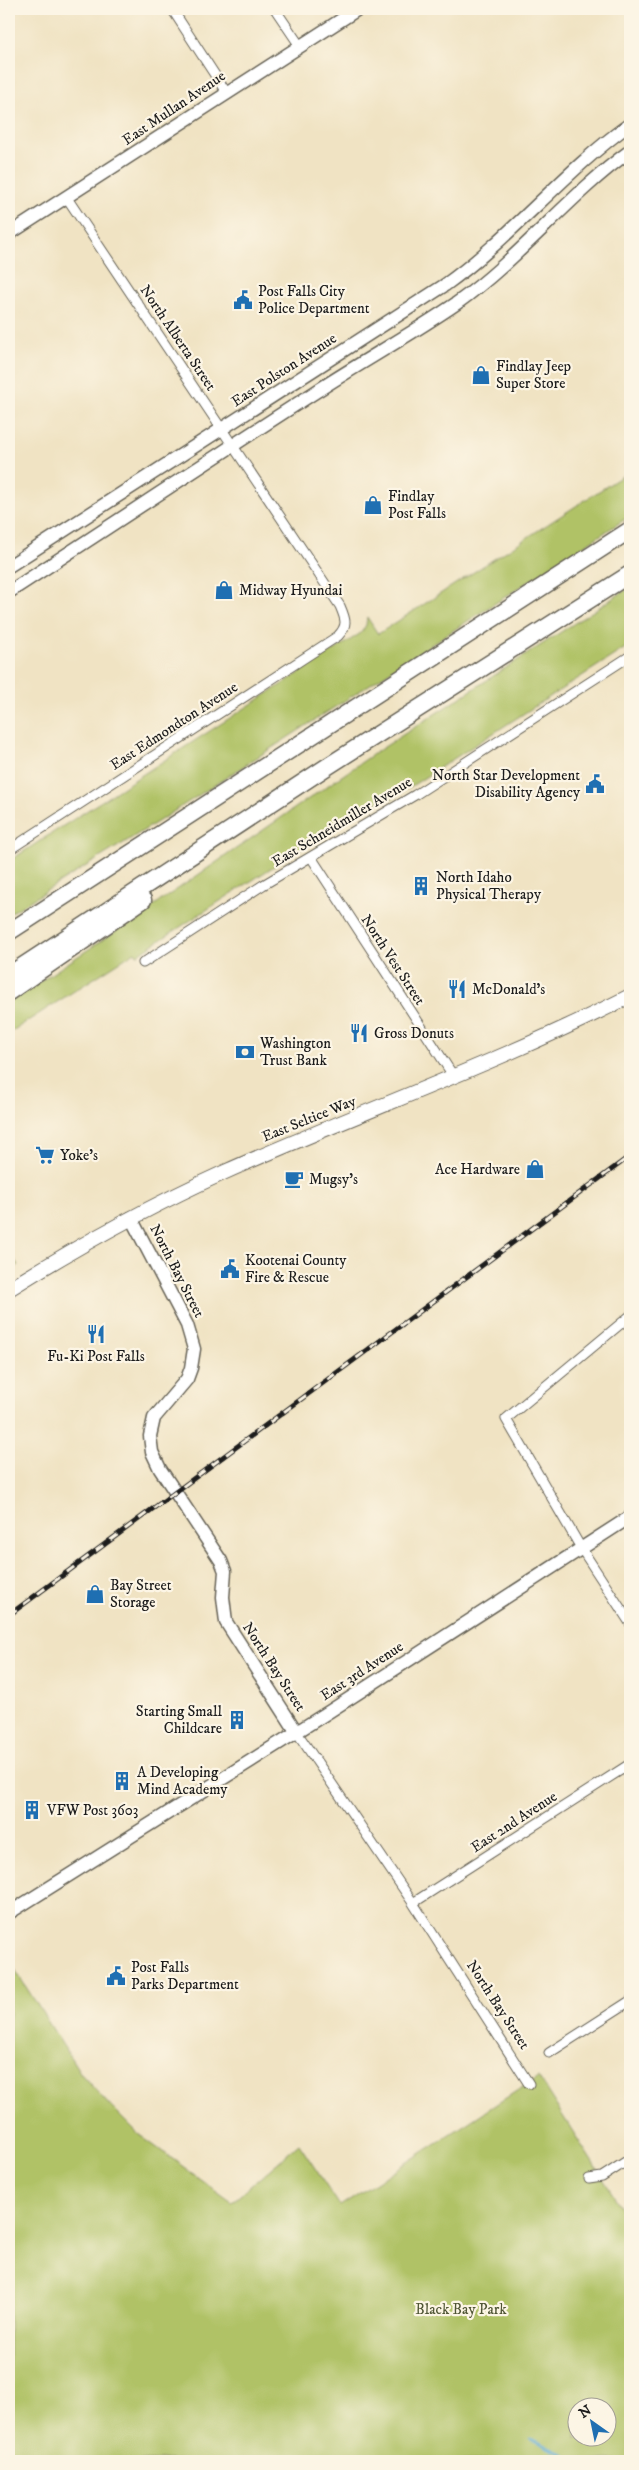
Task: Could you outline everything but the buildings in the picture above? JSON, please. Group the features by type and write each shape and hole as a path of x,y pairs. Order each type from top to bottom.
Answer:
{"highway":[{"path":"9,932 630,530"},
{"path":"9,975 325,768 630,574"},
{"path":"9,992 162,888 325,768"},
{"path":"9,924 90,880"}],"main road":[{"name":"East Seltice Way","path":"9,1289 131,1218 236,1167 454,1077 630,996"}],"street":[{"path":"172,9 226,92"},
{"path":"275,9 300,46"},
{"name":"East Mullan Avenue","path":"9,234 67,198 226,92 358,9"},
{"name":"East Polston Avenue","path":"9,566 468,268 596,150 630,124"},
{"path":"9,592 234,444 455,304 481,285 589,185 630,151"},
{"name":"North Alberta Street","path":"67,198 234,444 340,606 346,620"},
{"name":"East Edmondton Avenue","path":"9,850 338,636 346,627 346,620"},
{"name":"East Schneidmiller Avenue","path":"143,963 264,885 415,795 630,656"},
{"name":"North Vest Street","path":"311,857 454,1077"},
{"name":"North Bay Street","path":"131,1218 192,1336 194,1349 193,1362 187,1379 154,1418 150,1436 152,1452 164,1476 221,1561 225,1571 224,1610 233,1635 413,1903 529,2084"},
{"path":"630,1316 506,1419 581,1548 630,1623"},
{"name":"East 3rd Avenue","path":"9,1912 630,1517"},
{"name":"East 2nd Avenue","path":"413,1903 630,1764"},
{"path":"549,2053 630,2001"},
{"path":"589,2179 602,2177 630,2159"}],"green space":[{"path":"630,471 630,516 159,821 9,914 9,861 361,633 366,625 367,617 378,634"},
{"path":"630,587 630,645 393,798 370,804 137,955 135,952 9,1033 9,1002 137,917 375,753"},
{"path":"9,1251 18,1265 9,1273"},
{"name":"Black Bay Park","path":"9,1960 81,2074 111,2107 138,2134 232,2202 299,2144 340,2206 538,2077 630,2221 630,2461 9,2461"}],"waterway":[{"path":"531,2439 563,2454 569,2461"}],"railway":[{"path":"9,1615 630,1156"}],"place":[{"name":"Post Falls City Police Department","path":"243,300"},
{"name":"Findlay Jeep Super Store","path":"481,375"},
{"name":"Findlay Post Falls","path":"373,505"},
{"name":"Midway Hyundai","path":"224,590"},
{"name":"North Star Development Disability Agency","path":"595,784"},
{"name":"North Idaho Physical Therapy","path":"421,886"},
{"name":"McDonald's","path":"457,989"},
{"name":"Gross Donuts","path":"359,1033"},
{"name":"Washington Trust Bank","path":"245,1052"},
{"name":"Yoke's","path":"45,1155"},
{"name":"Ace Hardware","path":"535,1169"},
{"name":"Mugsy's","path":"294,1179"},
{"name":"Kootenai County Fire & Rescue","path":"230,1269"},
{"name":"Fu-Ki Post Falls","path":"96,1334"},
{"name":"Bay Street Storage","path":"95,1594"},
{"name":"Starting Small Childcare","path":"237,1720"},
{"name":"A Developing Mind Academy","path":"122,1781"},
{"name":"VFW Post 3603","path":"32,1810"},
{"name":"Post Falls Parks Department","path":"116,1976"}]}
